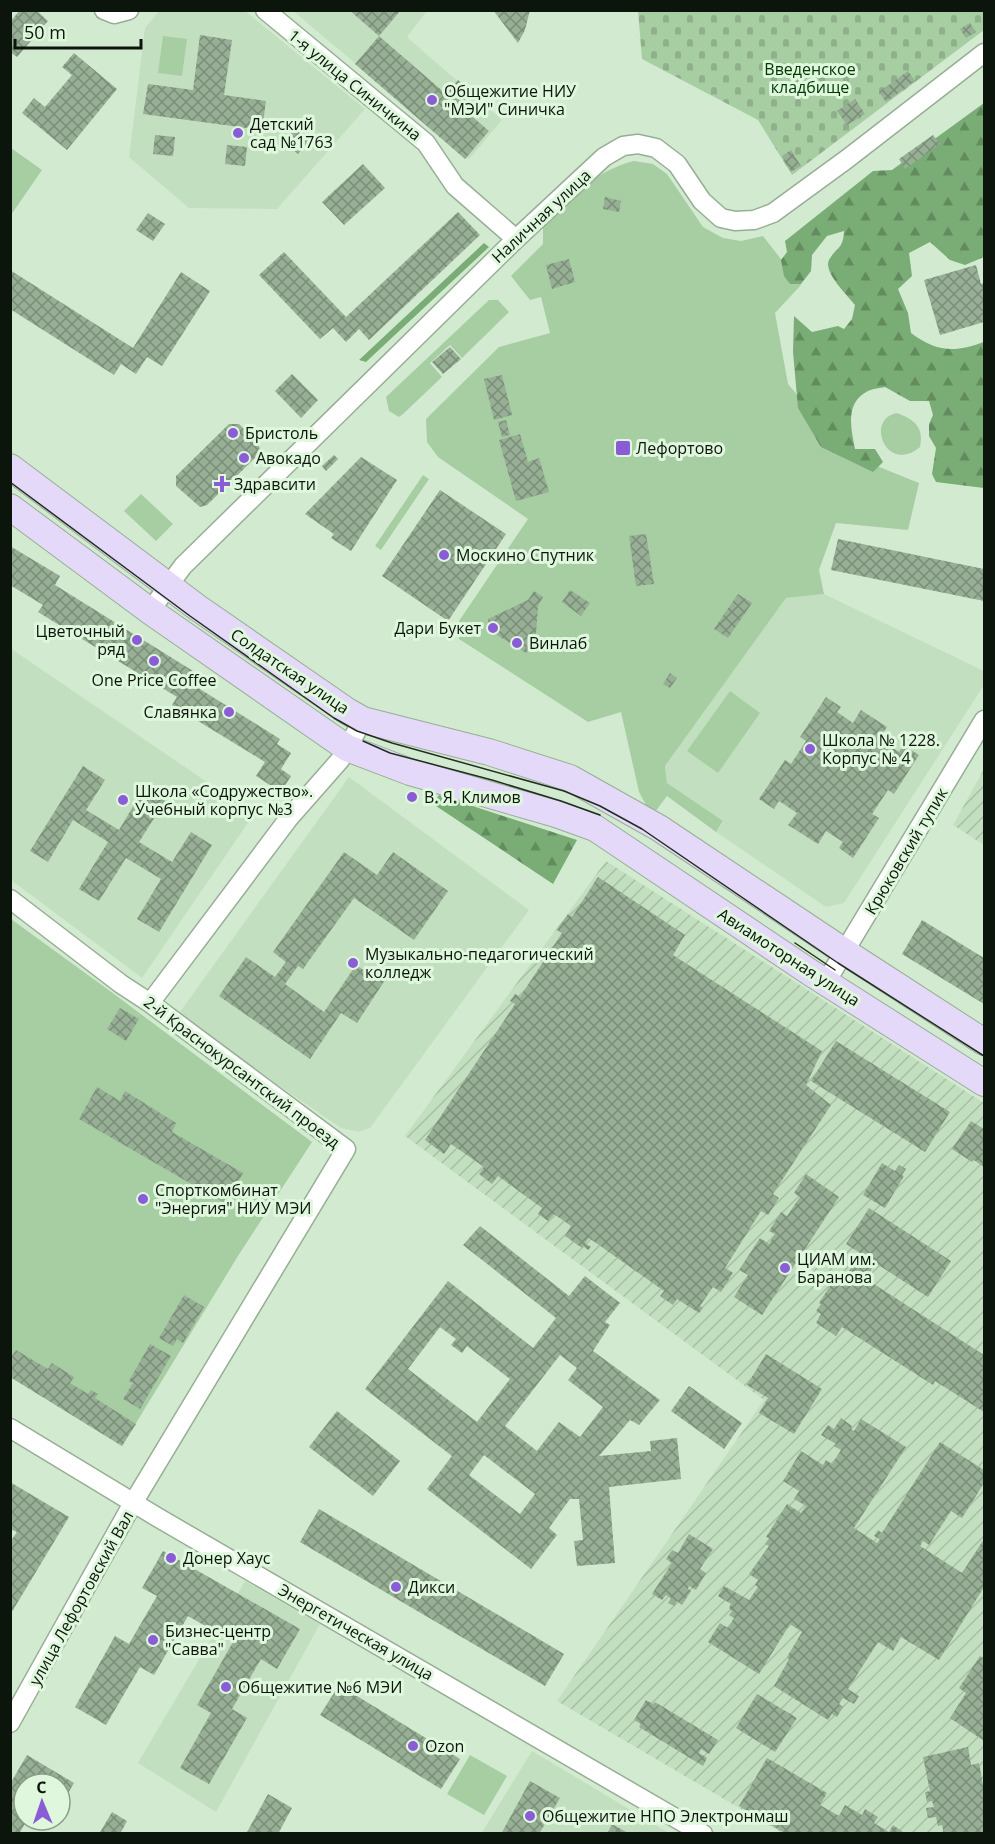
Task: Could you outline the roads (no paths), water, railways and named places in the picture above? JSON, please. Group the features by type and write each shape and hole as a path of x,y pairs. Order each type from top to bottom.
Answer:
{"main road":[{"name":"Солдатская улица","path":"10,467 168,586 322,695 363,720 489,752 570,778 607,798"},
{"name":"Солдатская улица","path":"10,507 150,611 347,748 410,772 556,814 595,828"},
{"name":"Авиамоторная улица","path":"607,798 659,828 984,1042"},
{"name":"Авиамоторная улица","path":"595,828 826,982 984,1083"}],"street":[{"path":"104,10 114,14 129,10"},
{"name":"1-я улица Синичкина","path":"265,10 426,143 455,186 516,239"},
{"name":"Наличная улица","path":"150,611 183,566 516,239 604,157 623,146 638,144 656,148 677,164 702,201 721,218 735,221 754,220 773,213 984,53"},
{"path":"150,1003 289,818 340,760 363,720"},
{"name":"Крюковский тупик","path":"826,982 984,720"},
{"name":"2-й Краснокурсантский проезд","path":"10,898 121,984 150,1003 346,1149 133,1503"},
{"name":"Энергетическая улица","path":"10,1428 133,1503 703,1833"},
{"name":"улица Лефортовский Вал","path":"10,1723 133,1503"}],"tram line":[{"path":"10,482 190,616 334,718 357,731 392,743 564,791 600,806 642,829 838,963 984,1056"},
{"path":"363,741 390,753 492,780 600,815"},
{"path":"795,943 835,970"}],"place":[{"name":"Общежитие НИУ \"МЭИ\" Синичка","path":"432,100"},
{"name":"Детский сад №1763","path":"238,133"},
{"name":"Бристоль","path":"233,433"},
{"name":"Лефортово","path":"623,448"},
{"name":"Авокадо","path":"244,458"},
{"name":"Здравсити","path":"222,484"},
{"name":"Москино Спутник","path":"444,555"},
{"name":"Дари Букет","path":"493,628"},
{"name":"Цветочный ряд","path":"137,640"},
{"name":"Винлаб","path":"517,643"},
{"name":"One Price Coffee","path":"154,661"},
{"name":"Славянка","path":"229,712"},
{"name":"Школа № 1228. Корпус № 4","path":"810,749"},
{"name":"В. Я. Климов","path":"412,797"},
{"name":"Школа «Содружество». Учебный корпус №3","path":"123,800"},
{"name":"Музыкально-педагогический колледж","path":"353,963"},
{"name":"Спорткомбинат \"Энергия\" НИУ МЭИ","path":"143,1199"},
{"name":"ЦИАМ им. Баранова","path":"785,1268"},
{"name":"Донер Хаус","path":"171,1558"},
{"name":"Дикси","path":"396,1587"},
{"name":"Бизнес-центр \"Савва\"","path":"153,1640"},
{"name":"Общежитие №6 МЭИ","path":"226,1687"},
{"name":"Ozon","path":"413,1746"},
{"name":"Общежитие НПО Электронмаш","path":"530,1816"}],"park label":[{"name":"Введенское кладбище","path":"810,78"}]}
